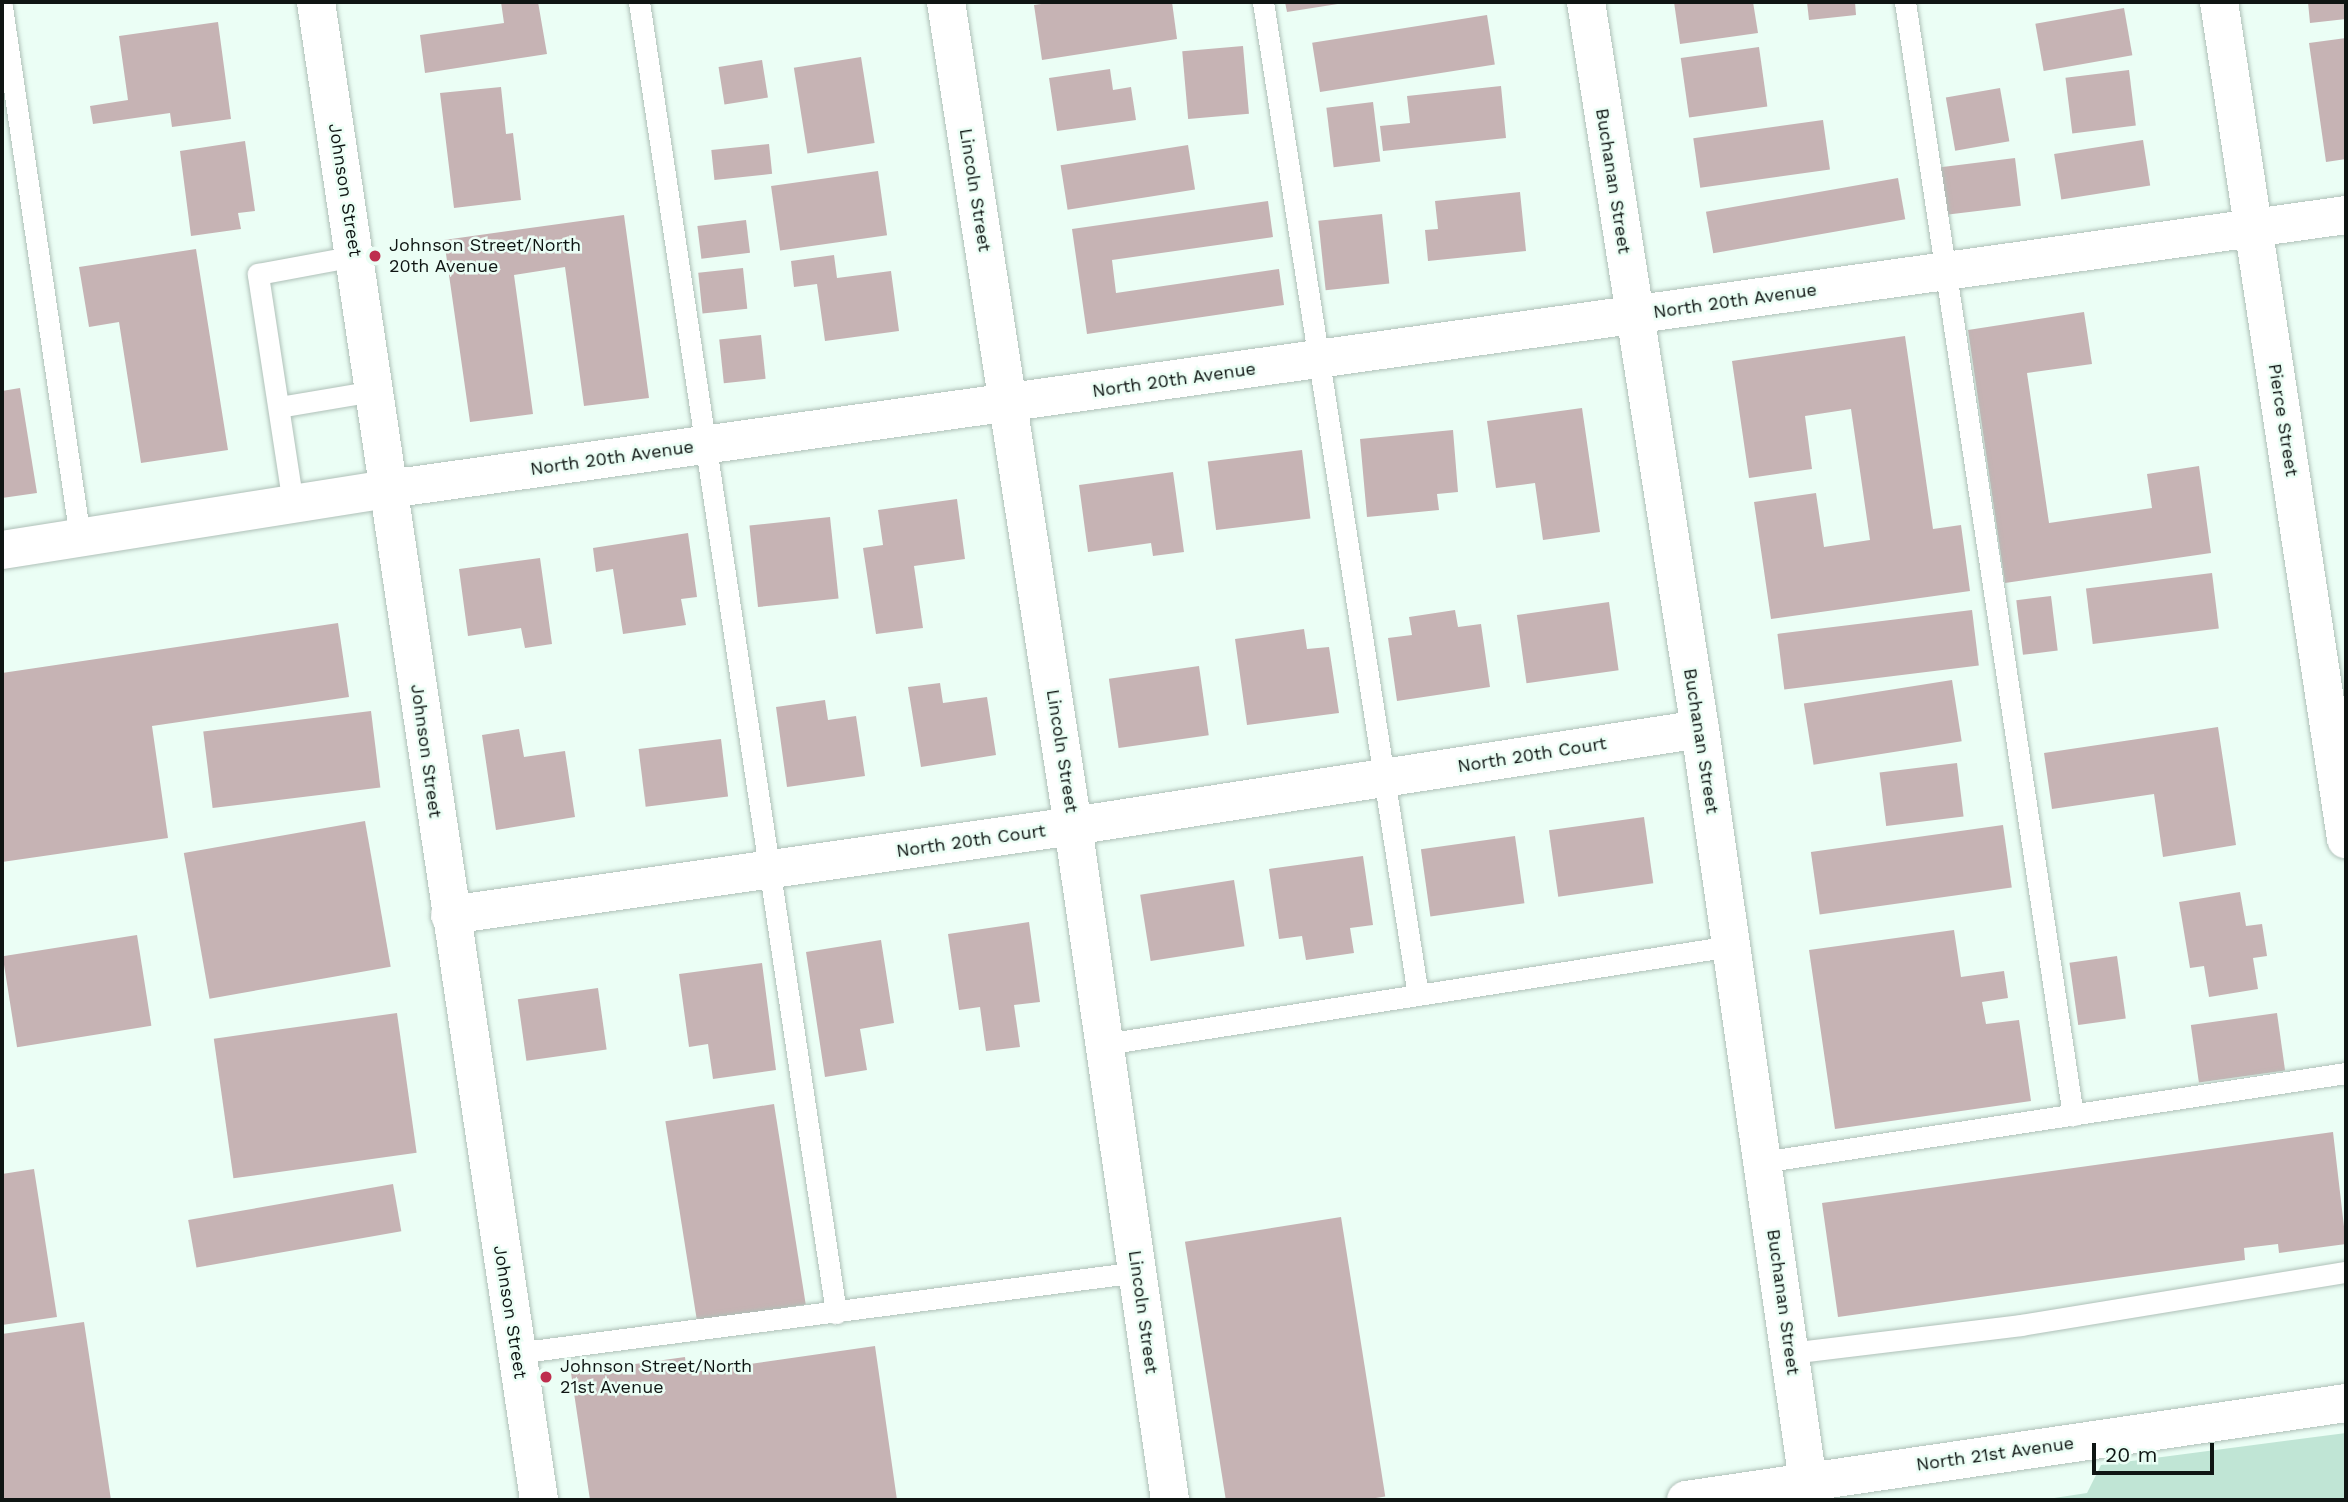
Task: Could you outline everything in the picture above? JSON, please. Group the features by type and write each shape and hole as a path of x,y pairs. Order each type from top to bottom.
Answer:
{"street":[{"name":"Johnson Street","path":"316,2 539,1500"},
{"name":"Lincoln Street","path":"946,2 1073,826 1170,1500"},
{"name":"Buchanan Street","path":"1586,2 1633,316 1700,729 1808,1482"},
{"name":"Pierce Street","path":"2219,2 2346,839"},
{"name":"North 20th Avenue","path":"2,550 389,489 2346,215"},
{"name":"North 20th Court","path":"450,915 1073,826 1700,729"},
{"name":"North 21st Avenue","path":"1686,1500 2346,1403"}],"lane":[{"path":"639,2 708,445 836,1314"},
{"path":"1263,2 1418,995"},
{"path":"1905,2 2073,1115"},
{"path":"2,7 80,538"},
{"path":"293,504 258,274 355,256"},
{"path":"279,407 374,391"},
{"path":"1105,1044 1731,946"},
{"path":"1762,1162 2346,1073"},
{"path":"516,1353 836,1314 1138,1272"},
{"path":"1790,1353 2021,1325 2346,1272"}],"green space":[{"path":"2346,1433 2346,1500 2041,1500 2087,1493 2101,1465"}],"building":[{"path":"501,2 538,2 547,54 425,73 420,35 504,23"},
{"path":"1056,2 1172,2 1177,39 1042,60 1034,5"},
{"path":"1285,2 1344,2 1344,3 1287,12"},
{"path":"1674,2 1753,2 1758,33 1680,44"},
{"path":"1807,2 1855,2 1856,15 1809,20"},
{"path":"2308,2 2346,2 2346,19 2310,23"},
{"path":"2124,8 2132,55 2044,71 2035,24"},
{"path":"1487,15 1495,64 1320,92 1312,43"},
{"path":"218,22 231,119 172,127 170,113 93,124 90,106 128,100 119,36"},
{"path":"2346,38 2346,159 2326,162 2309,43"},
{"path":"1243,46 1249,114 1188,119 1182,51"},
{"path":"1759,47 1767,106 1689,117 1681,58"},
{"path":"861,57 875,143 807,154 794,68"},
{"path":"762,60 768,98 724,104 719,67"},
{"path":"1110,69 1113,90 1131,87 1136,120 1057,131 1049,78"},
{"path":"2129,70 2136,126 2072,133 2065,78"},
{"path":"1501,86 1506,138 1383,151 1380,126 1410,123 1407,96"},
{"path":"501,87 506,134 513,133 521,200 454,208 440,93"},
{"path":"2000,88 2009,141 1955,151 1946,98"},
{"path":"1373,102 1380,162 1334,167 1326,108"},
{"path":"1823,120 1830,170 1700,188 1693,138"},
{"path":"2143,140 2150,185 2061,200 2054,154"},
{"path":"245,141 255,211 238,213 241,229 191,236 180,151"},
{"path":"769,144 772,174 714,180 711,150"},
{"path":"1188,145 1195,189 1068,210 1061,165"},
{"path":"2015,158 2021,206 1946,215 1941,167"},
{"path":"878,171 887,235 780,250 771,186"},
{"path":"1898,178 1905,219 1713,253 1706,212"},
{"path":"1520,192 1526,251 1428,261 1425,230 1438,229 1435,201"},
{"path":"1268,201 1273,237 1112,260 1116,293 1279,269 1284,305 1087,334 1072,229"},
{"path":"1382,214 1389,284 1326,290 1318,221"},
{"path":"624,215 649,398 584,406 565,267 514,275 533,414 470,422 444,240"},
{"path":"746,220 750,253 701,259 697,226"},
{"path":"196,249 228,450 141,463 119,322 89,327 79,267"},
{"path":"834,255 837,278 891,271 899,331 825,341 817,284 794,287 791,261"},
{"path":"743,268 747,309 703,313 698,273"},
{"path":"2084,312 2092,364 2027,373 2049,523 2152,508 2147,474 2199,466 2211,553 2005,583 1968,330"},
{"path":"761,335 766,379 724,383 719,339"},
{"path":"1905,336 1933,529 1961,525 1970,591 1771,619 1754,502 1816,493 1824,547 1870,540 1851,409 1805,416 1812,469 1749,478 1732,361"},
{"path":"20,388 37,493 2,498 2,391"},
{"path":"1582,408 1600,532 1543,540 1535,483 1496,488 1487,421"},
{"path":"1453,430 1458,492 1437,494 1439,510 1367,517 1360,439"},
{"path":"1302,450 1310,518 1216,530 1208,462"},
{"path":"1173,472 1184,552 1153,556 1151,543 1088,552 1079,485"},
{"path":"957,499 965,559 914,566 923,628 876,634 863,548 883,545 878,510"},
{"path":"830,517 839,599 758,607 749,525"},
{"path":"688,533 697,597 681,599 686,625 623,634 613,569 596,572 593,548"},
{"path":"540,558 552,644 525,648 521,628 468,636 459,569"},
{"path":"2212,573 2219,629 2093,644 2086,588"},
{"path":"2051,596 2058,651 2023,655 2016,600"},
{"path":"1609,602 1619,670 1527,683 1517,615"},
{"path":"1455,610 1458,627 1481,624 1490,687 1397,701 1388,638 1412,635 1409,617"},
{"path":"1972,610 1979,666 1784,689 1777,634"},
{"path":"338,623 349,697 152,726 168,838 2,862 2,673"},
{"path":"1304,629 1307,649 1329,647 1339,713 1247,725 1235,639"},
{"path":"1199,666 1209,735 1119,748 1109,679"},
{"path":"1952,680 1962,741 1814,765 1804,703"},
{"path":"940,683 943,703 987,697 996,755 921,767 908,687"},
{"path":"825,700 828,720 856,716 865,776 787,787 776,707"},
{"path":"371,711 380,787 213,808 203,732"},
{"path":"2218,727 2236,845 2163,857 2154,794 2052,809 2044,753"},
{"path":"519,729 524,757 565,751 575,817 496,830 482,735"},
{"path":"721,739 728,797 646,807 639,749"},
{"path":"1957,763 1964,817 1886,826 1880,773"},
{"path":"1644,817 1653,883 1558,897 1549,830"},
{"path":"365,821 391,967 209,999 184,853"},
{"path":"2003,825 2012,887 1820,914 1811,852"},
{"path":"1515,836 1524,903 1430,917 1421,849"},
{"path":"1363,856 1373,925 1350,928 1354,953 1306,960 1302,936 1279,939 1269,869"},
{"path":"1234,880 1244,946 1151,961 1140,895"},
{"path":"2240,892 2246,926 2262,924 2267,956 2253,958 2258,989 2209,997 2204,966 2190,968 2179,902"},
{"path":"1029,922 1040,1002 1014,1005 1020,1047 986,1051 980,1007 959,1010 948,934"},
{"path":"1954,930 1961,977 2004,971 2008,998 1982,1002 1986,1024 2019,1020 2031,1101 1835,1129 1809,950"},
{"path":"137,935 151,1026 17,1047 3,956"},
{"path":"881,940 894,1023 860,1029 867,1070 825,1077 806,952"},
{"path":"2117,956 2126,1018 2078,1025 2069,963"},
{"path":"762,963 776,1070 713,1079 708,1044 689,1047 679,974"},
{"path":"598,988 607,1049 526,1061 518,999"},
{"path":"397,1013 417,1153 233,1178 214,1039"},
{"path":"2277,1013 2285,1070 2199,1083 2191,1025"},
{"path":"774,1104 806,1305 697,1322 665,1121"},
{"path":"2333,1132 2346,1244 2279,1253 2278,1244 2244,1248 2245,1260 1838,1317 1822,1203"},
{"path":"34,1169 57,1317 2,1325 2,1174"},
{"path":"393,1184 401,1231 196,1267 188,1220"},
{"path":"1341,1217 1385,1497 1363,1500 1226,1500 1185,1242"},
{"path":"84,1322 111,1500 2,1500 2,1334"},
{"path":"875,1346 897,1500 590,1500 571,1373 685,1357 687,1373"}],"place":[{"name":"Johnson Street/North 20th Avenue","path":"375,256"},
{"name":"Johnson Street/North 21st Avenue","path":"546,1377"}]}
